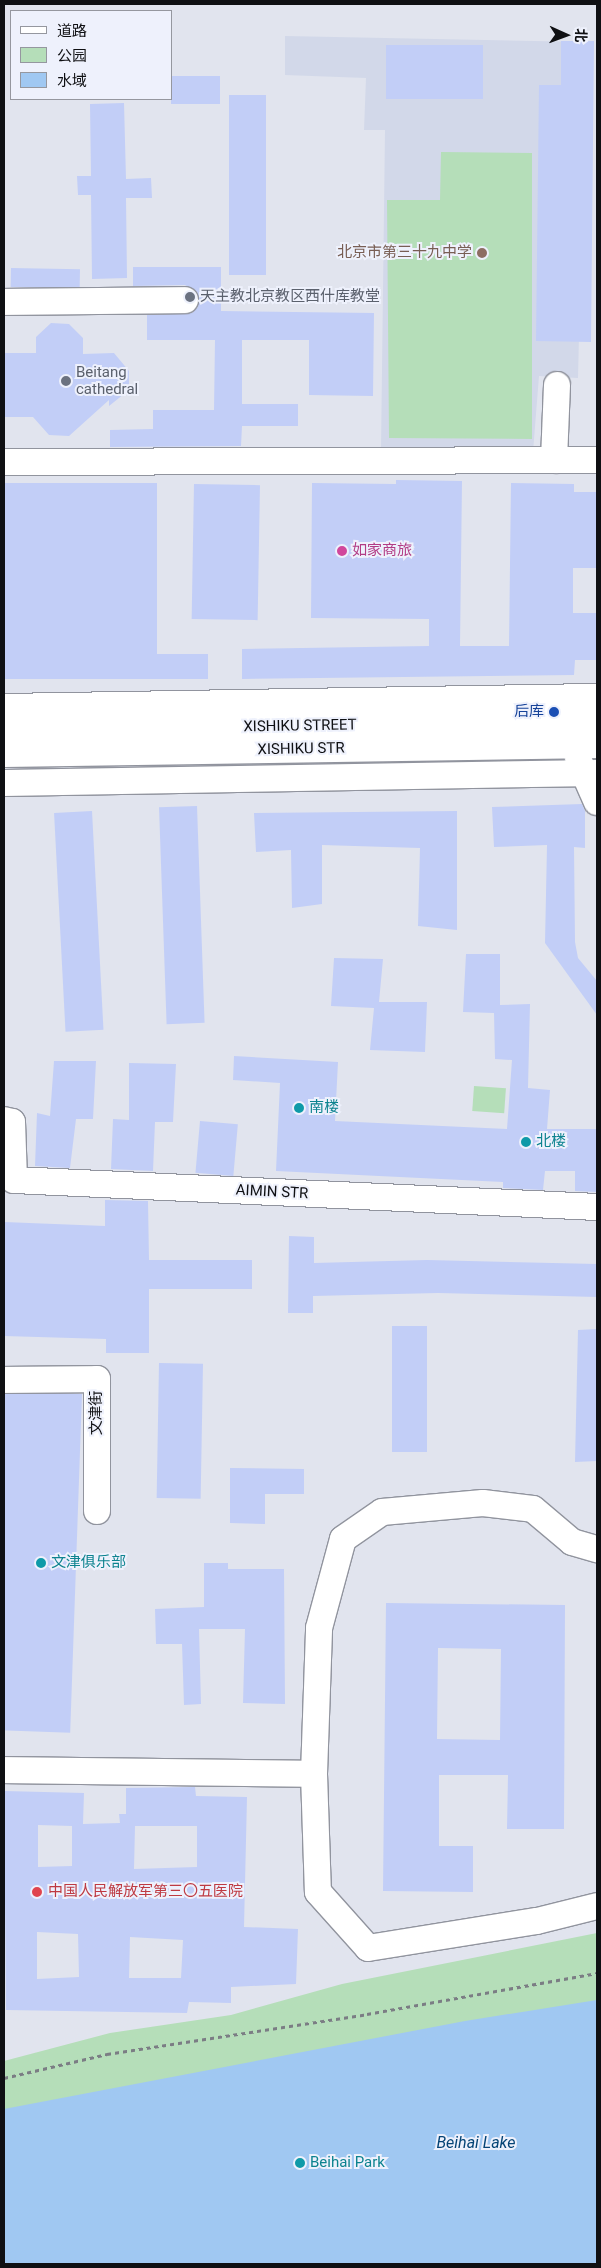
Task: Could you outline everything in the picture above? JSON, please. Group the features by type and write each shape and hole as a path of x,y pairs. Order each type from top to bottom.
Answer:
{"main road":[{"name":"XISHIKU STREET","path":"4,732 597,721"},
{"name":"XISHIKU STR","path":"4,753 585,745"}],"street":[{"path":"4,302 185,300"},
{"path":"554,460 557,385"},
{"path":"4,462 597,460"},
{"name":"XISHIKU STREET","path":"4,707 597,697"},
{"path":"585,745 597,802"},
{"path":"4,783 591,774"},
{"name":"AIMIN STR","path":"4,1120 12,1122 14,1180 597,1207"},
{"name":"文津街","path":"4,1380 97,1380 97,1511"},
{"path":"597,1550 572,1542 533,1509 483,1503 382,1512 343,1539 320,1628 314,1774 318,1892 368,1948 537,1921 597,1906"},
{"path":"4,1770 314,1774"}],"path":[{"path":"4,2078 107,2054 367,2014 597,1973"}],"shaded area":[{"name":"北京市第三十九中学","path":"285,36 586,42 578,378 539,376 533,452 381,450 385,130 364,130 366,78 285,75"}],"green space":[{"path":"441,152 532,153 532,439 389,438 387,200 440,200"},
{"path":"474,1086 506,1088 504,1113 472,1111"},
{"name":"Beihai Lake","path":"597,1933 597,2264 4,2264 4,2061 110,2033 231,2015 342,1984"}],"water":[{"name":"Beihai Lake","path":"597,2000 597,2264 4,2264 4,2109 465,2021"}],"building":[{"path":"561,41 594,41 591,342 536,341 539,85 561,85"},
{"path":"386,45 483,45 483,99 386,99"},
{"path":"172,76 220,76 220,104 171,104"},
{"path":"229,95 266,95 266,275 229,275"},
{"path":"124,103 126,179 151,178 152,198 126,198 127,278 92,279 91,195 78,195 77,176 91,176 90,104"},
{"path":"133,267 221,267 221,311 374,313 373,396 309,395 309,340 242,340 242,404 298,404 298,426 242,426 241,446 110,447 110,430 153,429 153,410 214,410 215,340 147,340 147,315 192,313 198,307 198,293 185,285 133,286"},
{"path":"11,268 80,269 80,288 11,287"},
{"name":"Beitang cathedral","path":"51,323 69,324 83,338 83,354 114,353 129,371 129,390 109,406 109,400 69,436 49,435 33,417 4,417 4,353 36,353 36,337"},
{"path":"396,480 462,481 460,646 509,646 511,483 574,484 574,492 597,492 597,568 573,568 573,613 597,613 597,660 575,660 574,675 242,679 242,649 429,646 429,619 311,618 312,483 396,484"},
{"path":"4,483 157,483 157,654 208,654 208,679 4,679"},
{"path":"194,484 260,485 258,620 192,619"},
{"path":"582,804 585,811 585,848 574,847 575,942 578,958 597,981 597,1015 545,943 547,845 494,847 492,807"},
{"path":"197,806 205,1023 167,1024 159,807"},
{"path":"92,811 103,1030 66,1032 54,813"},
{"path":"457,811 457,930 418,926 420,848 322,845 322,904 292,908 291,850 256,852 254,813"},
{"path":"466,954 500,954 500,1005 530,1004 528,1088 550,1090 547,1129 597,1129 597,1192 575,1191 575,1171 545,1171 543,1190 503,1188 503,1182 276,1171 280,1083 233,1080 234,1056 338,1062 335,1121 507,1129 512,1060 495,1059 494,1013 463,1012"},
{"path":"334,958 383,959 379,1002 427,1002 425,1052 370,1050 374,1008 331,1006"},
{"path":"54,1061 96,1061 93,1119 76,1119 70,1168 35,1166 37,1113 50,1116"},
{"path":"129,1063 176,1064 173,1122 155,1122 153,1171 111,1169 113,1119 129,1120"},
{"path":"200,1121 238,1124 233,1176 195,1173"},
{"path":"105,1200 148,1201 149,1260 252,1260 252,1289 149,1289 149,1353 106,1353 106,1339 4,1336 4,1222 105,1226"},
{"path":"289,1236 314,1237 314,1263 427,1260 597,1264 597,1297 438,1293 313,1296 313,1313 288,1313"},
{"path":"392,1326 427,1326 427,1452 392,1452"},
{"path":"597,1329 597,1461 575,1462 578,1330"},
{"path":"159,1363 203,1364 201,1499 157,1498"},
{"name":"文津俱乐部","path":"4,1391 82,1394 70,1733 4,1730"},
{"path":"230,1468 304,1469 304,1494 265,1494 265,1524 230,1523"},
{"path":"204,1563 228,1563 228,1569 284,1569 285,1704 243,1703 245,1629 199,1629 201,1704 184,1705 182,1644 156,1644 155,1609 204,1607"},
{"path":"386,1603 565,1605 564,1829 507,1829 508,1775 439,1775 439,1846 473,1846 473,1892 383,1891","holes":["438,1648 501,1649 500,1740 437,1739"]},
{"path":"195,1787 196,1796 247,1797 244,1927 298,1929 296,1984 231,1987 231,2003 189,2002 187,2013 6,2010 4,1791 84,1793 83,1824 120,1823 119,1814 126,1814 126,1788","holes":["38,1825 72,1826 72,1866 38,1867","135,1826 197,1826 197,1867 134,1869","37,1932 78,1934 79,1977 37,1979","130,1937 183,1940 181,1978 129,1978"]}],"place":[{"name":"北京市第三十九中学","path":"482,253"},
{"name":"天主教北京教区西什库教堂","path":"190,297"},
{"name":"Beitang cathedral","path":"66,381"},
{"name":"如家商旅","path":"342,551"},
{"name":"后库","path":"554,712"},
{"name":"南楼","path":"299,1108"},
{"name":"北楼","path":"526,1142"},
{"name":"文津俱乐部","path":"41,1563"},
{"name":"中国人民解放军第三〇五医院","path":"37,1892"},
{"name":"Beihai Park","path":"300,2163"}]}
